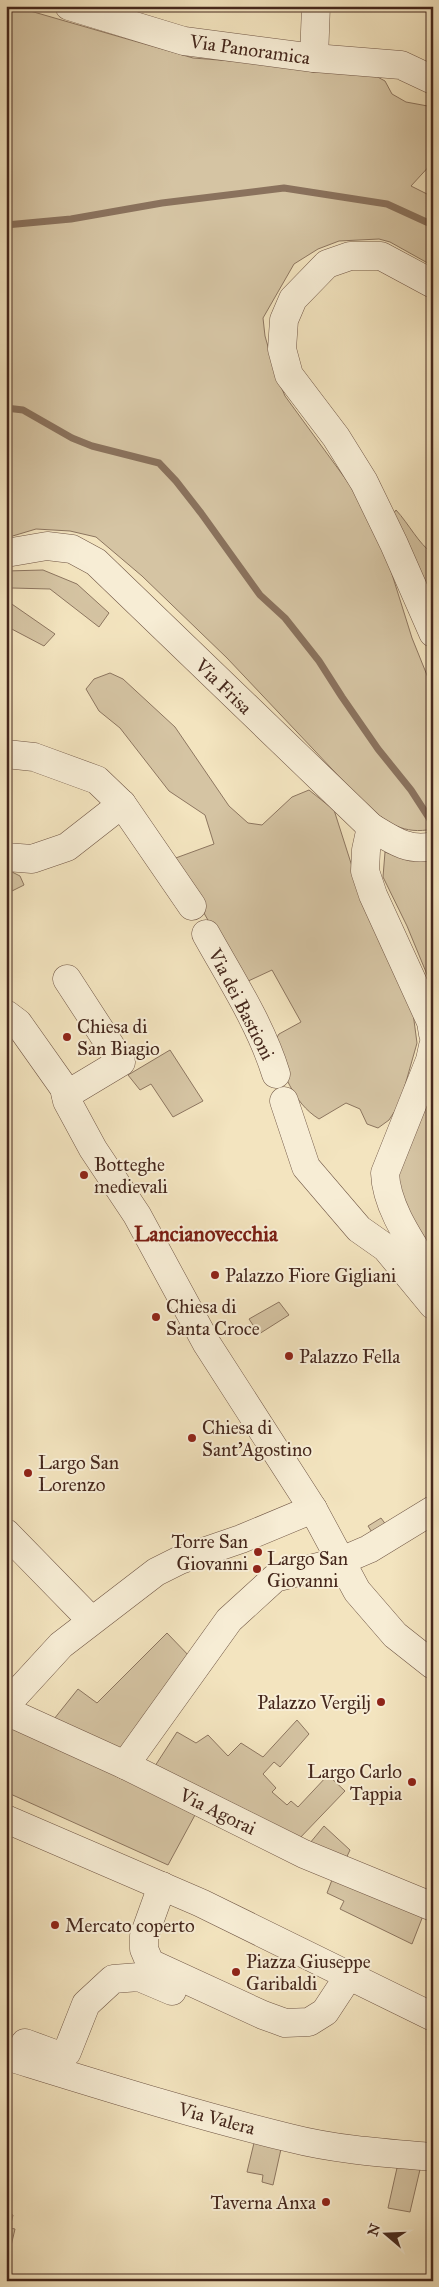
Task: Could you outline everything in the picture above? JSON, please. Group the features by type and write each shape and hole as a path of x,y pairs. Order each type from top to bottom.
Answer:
{"street":[{"name":"Via Panoramica","path":"69,6 184,41 314,58 400,65 433,80"},
{"path":"314,58 316,6"},
{"path":"433,284 380,256 350,256 327,264 293,299 284,320 282,349 289,375 336,437 364,482 394,544 433,633"},
{"name":"Via Frisa","path":"6,553 47,546 72,549 96,562 371,827 399,844 413,848 433,846"},
{"path":"6,754 34,757 98,780 122,804 192,906"},
{"path":"6,857 32,859 67,847 122,804"},
{"path":"371,827 366,850 365,871 373,896 431,1022 433,1034"},
{"name":"Via dei Bastioni","path":"206,934 242,999 276,1074"},
{"path":"65,1092 121,1062 67,979"},
{"path":"6,1014 18,1023 65,1092 67,1101 93,1149 136,1215 207,1344 313,1510 357,1591 395,1635 433,1665"},
{"path":"433,1046 430,1060 385,1173 385,1186 391,1204 433,1277"},
{"path":"284,1101 306,1167 359,1229 386,1248 433,1306"},
{"path":"6,1706 61,1644 156,1572 180,1560 242,1539 313,1510"},
{"path":"125,1765 229,1620 275,1578 341,1561 370,1549 433,1510"},
{"path":"10,1545 91,1620"},
{"name":"Via Agorai","path":"6,1710 125,1765 304,1854 433,1906"},
{"path":"6,1819 162,1886 350,1974 433,2017"},
{"path":"162,1886 144,1936 144,1949 150,1963 285,2022 309,2022 325,2012 350,1974"},
{"path":"6,2037 55,2054 67,2052 86,2004 113,1979 139,1978 227,2013 241,2004"},
{"name":"Via Valera","path":"6,2056 114,2090 291,2138 352,2150 433,2156"}],"shaded area":[{"path":"6,6 13,6 193,58 348,70 372,74 385,81 392,94 406,102 433,107 433,162 411,186 433,197 433,266 390,242 379,239 339,241 318,249 294,264 263,318 265,336 276,375 285,396 350,485 385,552 412,638 433,690 433,829 404,829 389,822 366,805 227,658 142,576 96,537 70,531 36,529 6,538"},
{"path":"396,510 433,554 433,621 388,521"},
{"path":"43,570 77,584 109,613 99,627 50,589 12,588 6,599 6,571"},
{"path":"6,600 55,634 44,646 6,626"},
{"path":"110,673 123,679 175,727 229,806 248,823 262,825 292,797 309,790 334,810 358,885 413,1013 417,1043 400,1103 389,1120 378,1128 367,1124 360,1109 346,1103 319,1119 295,1095 272,1045 279,1034 301,1022 272,970 244,983 173,859 214,844 205,815 169,791 120,728 99,711 86,689 94,679"},
{"path":"385,852 406,858 433,856 433,989 407,926 383,877"},
{"path":"6,869 20,876 24,885 6,894"},
{"path":"170,1050 203,1101 173,1117 151,1084 140,1090 128,1075"},
{"path":"433,1092 433,1251 402,1203 397,1187 397,1175 399,1163 408,1138"},
{"path":"279,1302 289,1315 259,1334 249,1319"},
{"path":"381,1518 392,1533 378,1542 368,1526"},
{"path":"167,1633 192,1659 123,1757 54,1719 78,1689 97,1703"},
{"path":"6,1715 195,1815 168,1865 6,1792"},
{"path":"297,1720 309,1734 280,1767 274,1762 263,1774 276,1788 272,1792 287,1805 291,1801 298,1807 328,1775 345,1791 297,1841 155,1766 177,1732 196,1743 208,1735 228,1756 241,1743 263,1757"},
{"path":"324,1826 350,1850 343,1865 305,1849"},
{"path":"335,1872 426,1908 412,1944 340,1909 344,1901 327,1893"},
{"path":"254,2143 281,2149 273,2185 262,2182 263,2175 247,2172"},
{"path":"399,2159 422,2161 410,2212 388,2208"},
{"path":"6,2213 13,2215 10,2228 15,2229 7,2263"}],"waterway":[{"path":"6,225 71,219 162,203 284,188 387,204 433,225"},
{"path":"6,408 23,410 72,438 92,446 159,463 201,513 260,595 285,618 319,661 378,749 411,790 433,824"}],"place":[{"name":"Chiesa di San Biagio","path":"67,1037"},
{"name":"Botteghe medievali","path":"84,1175"},
{"name":"Palazzo Fiore Gigliani","path":"215,1275"},
{"name":"Chiesa di Santa Croce","path":"156,1317"},
{"name":"Palazzo Fella","path":"289,1356"},
{"name":"Chiesa di Sant'Agostino","path":"192,1438"},
{"name":"Largo San Lorenzo","path":"28,1473"},
{"name":"Torre San Giovanni","path":"258,1552"},
{"name":"Largo San Giovanni","path":"257,1569"},
{"name":"Palazzo Vergilj","path":"381,1702"},
{"name":"Largo Carlo Tappia","path":"412,1782"},
{"name":"Mercato coperto","path":"55,1925"},
{"name":"Piazza Giuseppe Garibaldi","path":"236,1972"},
{"name":"Taverna Anxa","path":"326,2202"}],"district":[{"name":"Lancianovecchia","path":"206,1234"}]}
